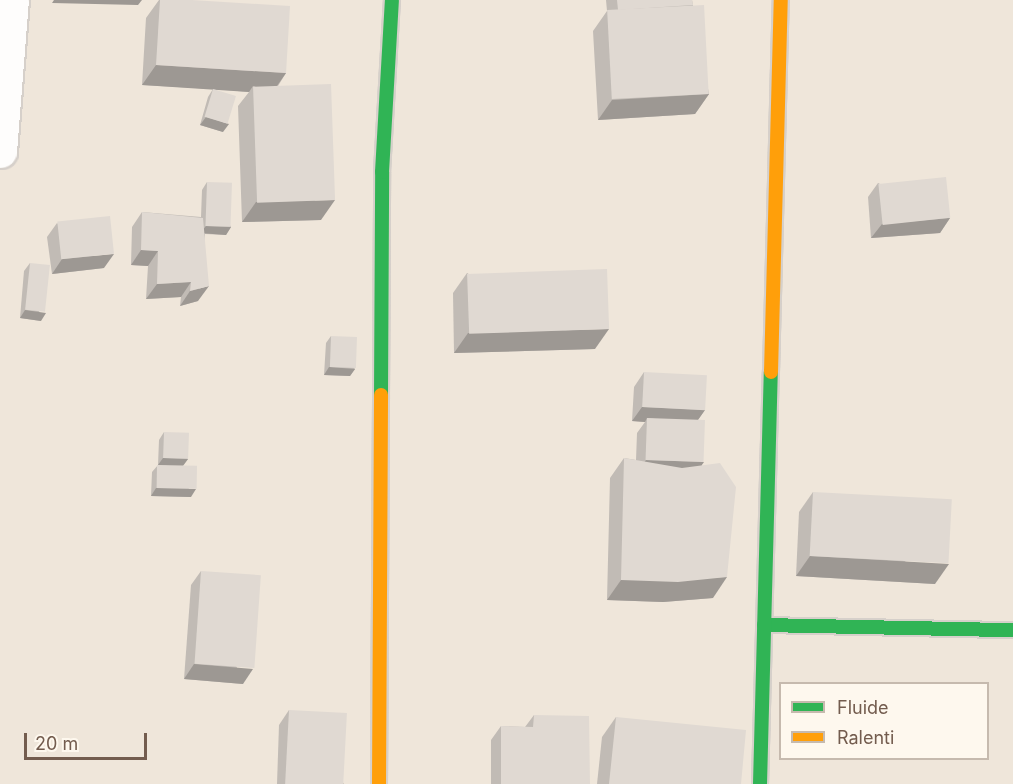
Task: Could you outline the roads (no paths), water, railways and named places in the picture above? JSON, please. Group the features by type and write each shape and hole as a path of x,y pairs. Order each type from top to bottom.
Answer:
{"street":[{"path":"0,151 12,0"},
{"path":"379,784 382,172 392,0"},
{"path":"760,784 781,0"},
{"path":"764,625 1013,630"}]}
